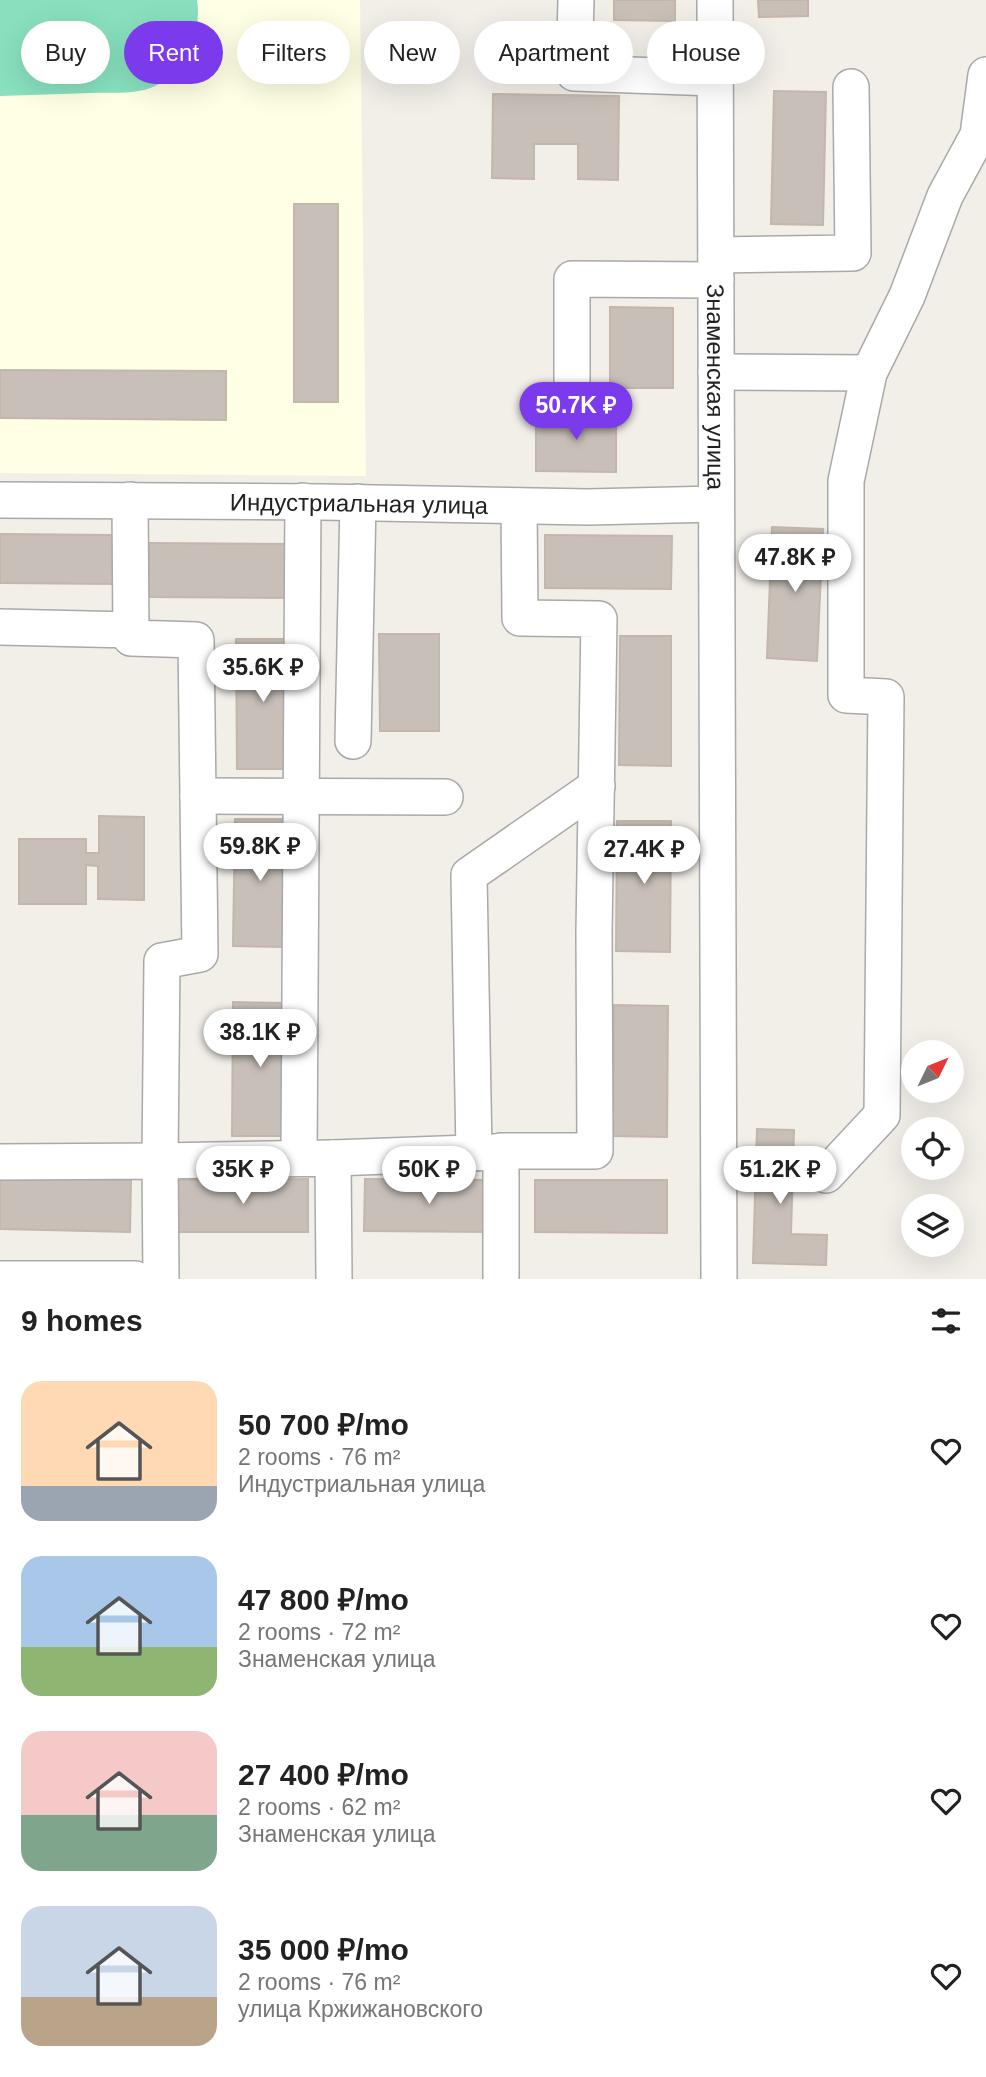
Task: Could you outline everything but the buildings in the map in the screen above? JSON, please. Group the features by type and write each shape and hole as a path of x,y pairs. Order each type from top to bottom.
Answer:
{"street":[{"path":"576,0 573,73 647,76"},
{"name":"Знаменская улица","path":"715,0 715,21"},
{"path":"826,1175 882,1115 886,697 846,695 846,481 869,373 907,296 945,195 978,135 986,75"},
{"name":"Знаменская улица","path":"715,84 719,1279"},
{"path":"572,389 572,279 853,253 851,87"},
{"path":"716,372 869,373"},
{"name":"Индустриальная улица","path":"0,500 303,501 588,507 716,504"},
{"path":"130,500 131,638 196,640 200,954 162,961 160,1279"},
{"path":"303,501 300,796 316,1158 334,1279"},
{"path":"354,741 358,502"},
{"path":"0,1161 160,1161 595,1151 599,619 520,618 519,506"},
{"path":"0,627 132,630"},
{"path":"501,1279 487,1152 468,875 597,786"},
{"path":"198,796 446,797"},
{"path":"0,1279 135,1279"}],"shaded area":[{"path":"0,0 360,0 366,476 0,473"}],"green space":[{"path":"0,0 197,0 197,21 124,21 124,84 158,84 155,86 140,91 0,96"}]}
